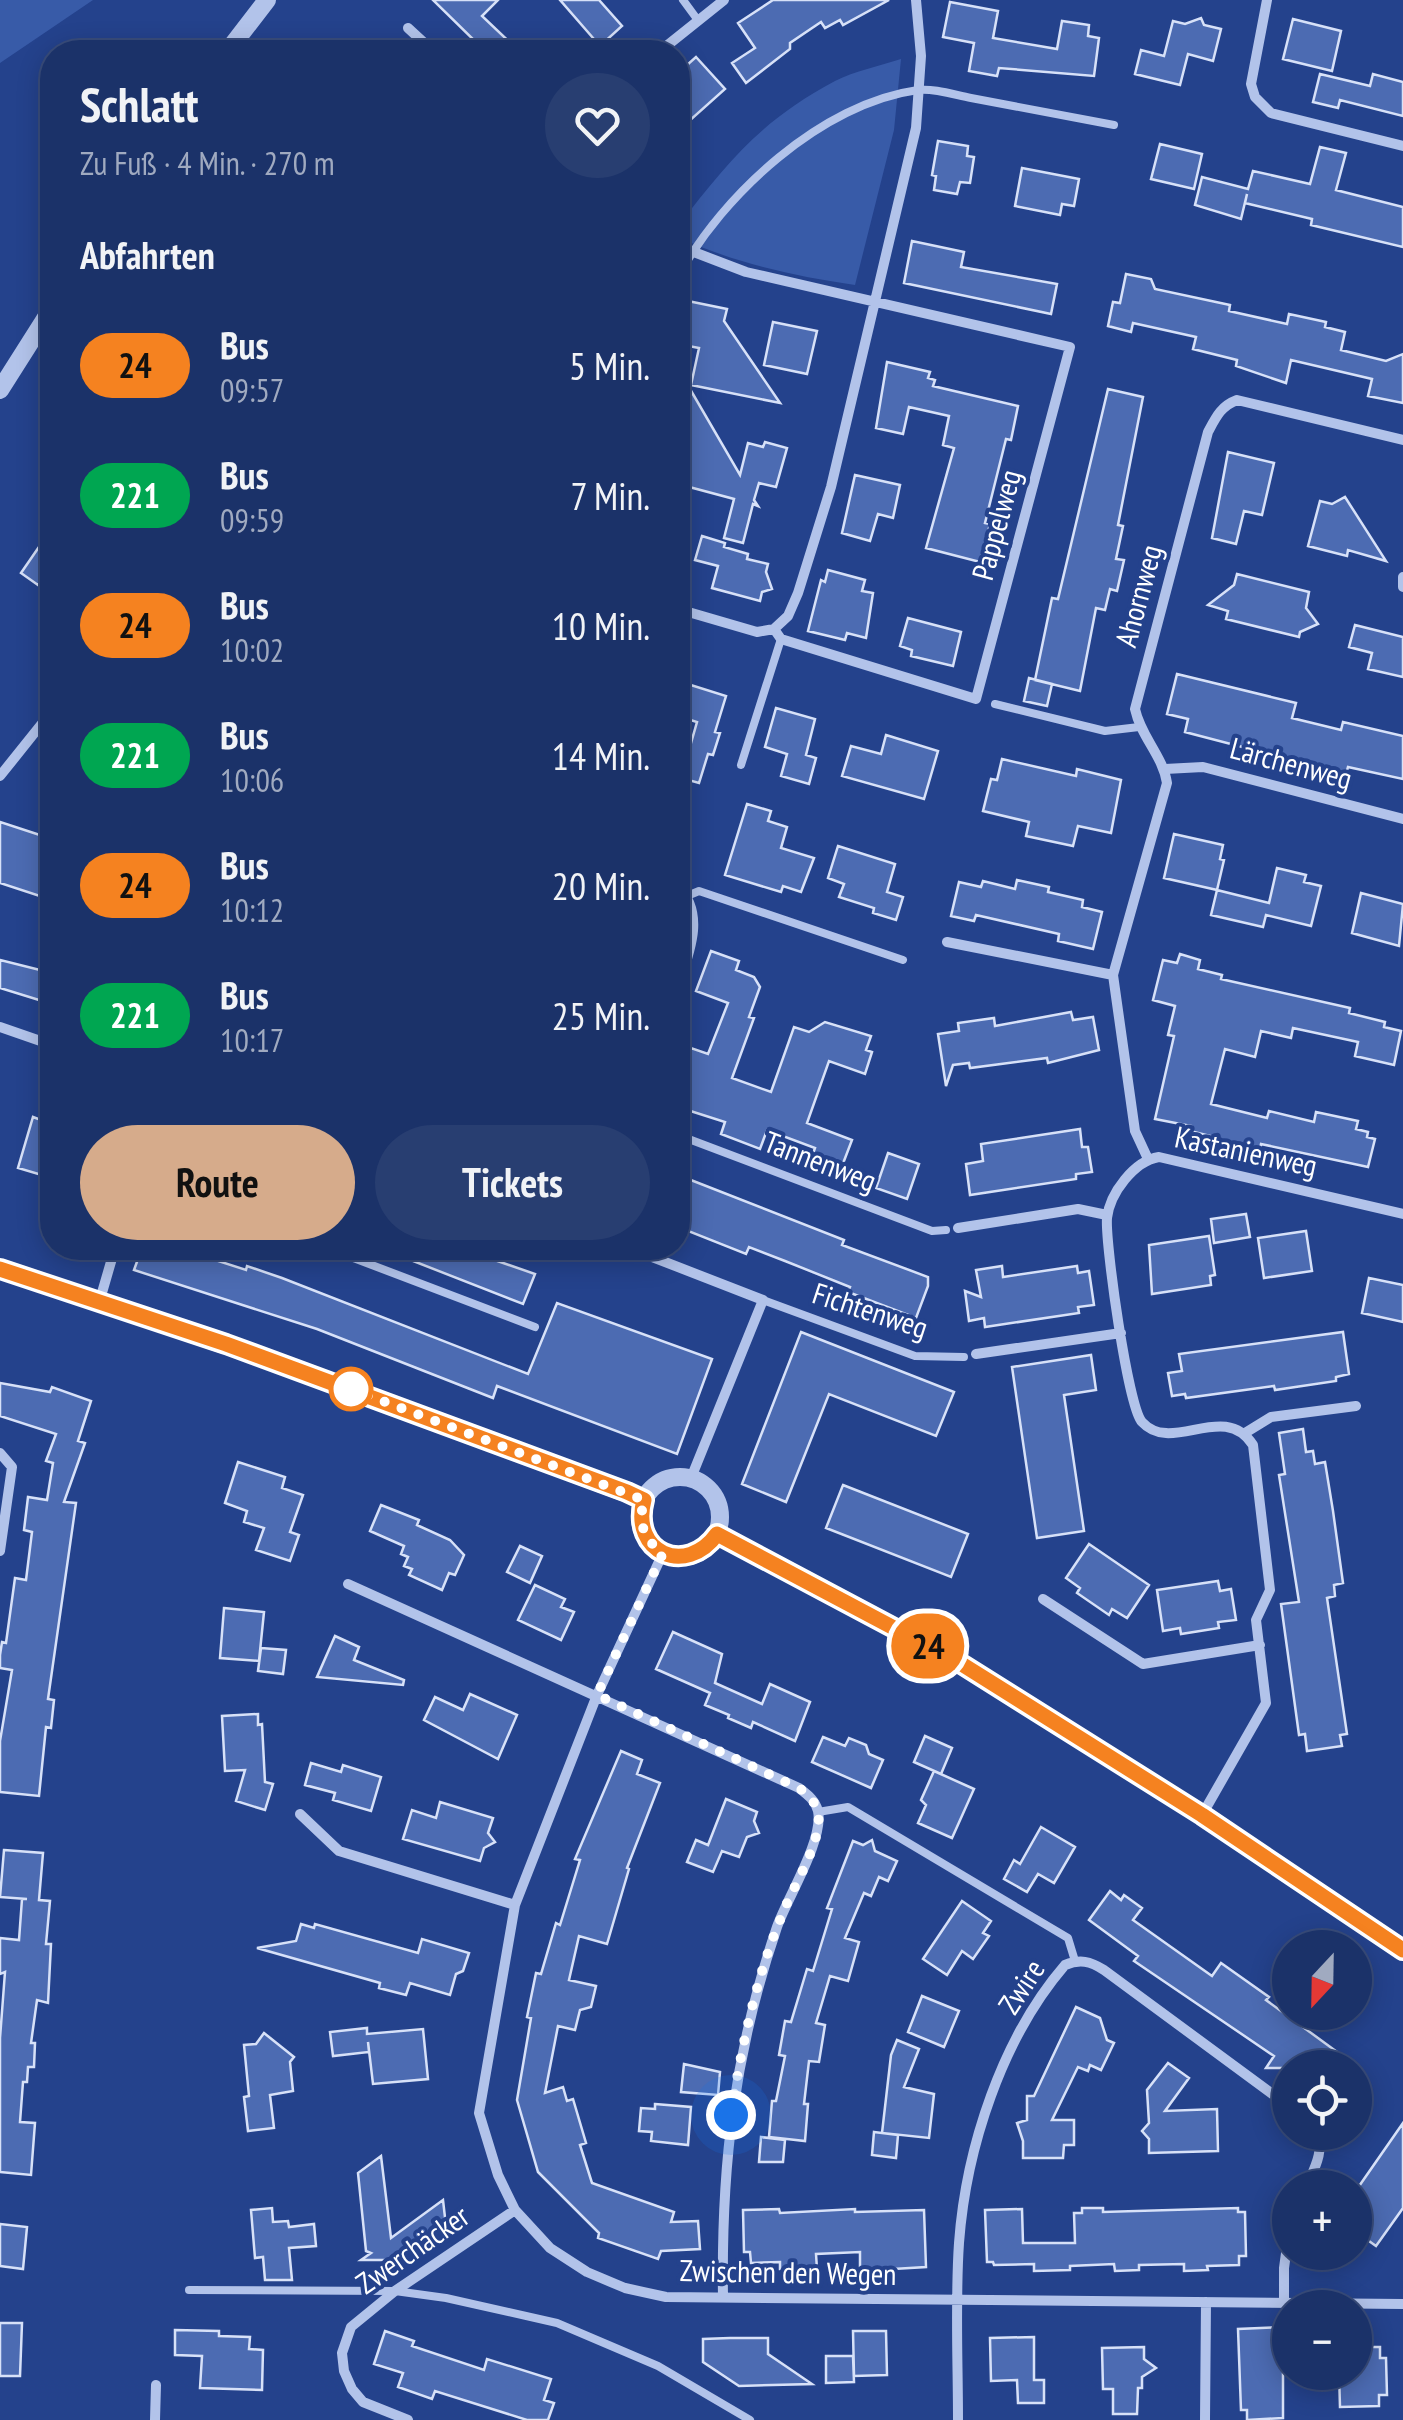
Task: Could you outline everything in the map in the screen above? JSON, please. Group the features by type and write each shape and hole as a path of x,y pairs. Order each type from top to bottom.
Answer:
{"street":[{"path":"235,40 267,0"},
{"path":"673,40 724,0"},
{"path":"778,634 798,594 831,487 916,128 921,89 916,0"},
{"path":"1267,0 1251,70 1255,98 1271,112 1403,146"},
{"path":"408,28 421,40"},
{"name":"Pappelweg","path":"690,254 746,272 1070,348 976,699 778,634 757,632 690,612"},
{"path":"0,390 40,327"},
{"name":"Ahornweg","path":"1138,726 1135,709 1208,432 1226,404 1238,400 1403,440"},
{"path":"1403,578 1403,587"},
{"path":"0,776 40,726"},
{"path":"1138,726 1165,769 1168,784 1113,975 1135,1132 1148,1159"},
{"name":"Lärchenweg","path":"1165,769 1203,767 1403,819"},
{"path":"690,909 694,927 690,953"},
{"path":"947,942 1113,975"},
{"path":"0,1027 40,1041"},
{"name":"Kastanienweg","path":"1107,1216 1131,1171 1148,1159 1172,1159 1402,1210"},
{"path":"952,1229 1078,1208 1107,1216 1121,1333 1134,1406 1144,1425 1164,1433 1231,1426 1245,1433 1253,1445 1270,1590 1256,1620 1266,1703 1202,1815"},
{"path":"99,1302 111,1260"},
{"name":"Fichtenweg","path":"660,1260 763,1300"},
{"path":"0,1270 295,1369 644,1500"},
{"path":"691,1478 763,1300"},
{"path":"970,1356 1121,1333"},
{"path":"1245,1433 1271,1418 1356,1406"},
{"path":"0,1453 12,1466 0,1551"},
{"path":"691,1478 706,1486 717,1500 721,1516 717,1534 708,1546 694,1555 678,1557 652,1546 641,1524 644,1500 664,1480 691,1478"},
{"path":"717,1534 960,1663 1202,1815 1403,1950"},
{"name":"Zwischen den Wegen","path":"663,1553 597,1695 514,1905 479,2112 498,2175 515,2210 550,2248 600,2278 666,2297 1272,2302"},
{"path":"348,1584 799,1788 812,1798 818,1812 815,1837 778,1923 736,2082 726,2148 723,2298"},
{"path":"1043,1599 1144,1664 1260,1645"},
{"path":"300,1814 339,1851 514,1905"},
{"name":"Zwire","path":"958,2420 959,2242 970,2178 999,2078 1022,2029 1065,1965 1090,1961 1272,2094"},
{"name":"Zwerchäcker","path":"408,2420 364,2402 352,2389 342,2353 350,2327 515,2210"},
{"path":"1206,2302 1206,2420"},
{"name":"Zwischen den Wegen","path":"1372,2303 1403,2304"},
{"path":"155,2420 156,2385"}],"lane":[{"path":"683,0 697,19"},
{"path":"690,254 737,195 790,147 834,120 880,101 921,89 1114,125"},
{"path":"741,765 778,634"},
{"path":"995,704 1105,731 1138,726"},
{"path":"690,895 699,891 903,960"},
{"name":"Tannenweg","path":"690,1140 932,1232 952,1229"},
{"path":"359,1260 535,1326"},
{"name":"Fichtenweg","path":"763,1300 916,1356 970,1356"},
{"path":"818,1812 848,1807 1068,1938 1075,1961"},
{"path":"189,2290 396,2292 446,2298 556,2323 658,2366 750,2420"}],"shaded area":[{"path":"0,0 93,0 0,63"},
{"path":"901,59 894,130 855,285 765,267 690,242 690,211 747,144 809,96 859,71"}],"building":[{"path":"433,0 498,0 482,16 507,40 474,40"},
{"path":"560,0 599,0 622,26 607,40 595,40"},
{"path":"773,0 889,0 843,25 840,20 825,28 821,22 790,43 790,49 746,83 732,63 755,48 738,23"},
{"path":"950,2 998,11 993,38 1057,49 1062,21 1089,25 1088,36 1099,38 1094,76 999,68 997,76 969,71 974,43 943,37"},
{"path":"1201,18 1204,25 1221,29 1213,61 1188,54 1180,85 1135,74 1141,50 1164,56 1173,21 1185,24"},
{"path":"1293,19 1341,31 1332,71 1283,59"},
{"path":"696,57 725,89 690,120 690,62"},
{"path":"1320,74 1370,86 1373,74 1403,82 1403,116 1340,100 1338,108 1313,102"},
{"path":"938,141 968,146 967,156 974,157 970,183 960,182 957,194 934,190 936,176 932,175"},
{"path":"1160,144 1202,154 1194,189 1151,179"},
{"path":"1320,147 1346,153 1336,190 1403,207 1403,247 1311,225 1312,219 1245,203 1247,194 1241,219 1195,205 1202,177 1248,189 1253,171 1310,184"},
{"path":"1022,168 1079,179 1074,206 1062,204 1060,215 1015,206"},
{"path":"912,241 964,252 961,267 1057,284 1051,314 904,283"},
{"path":"1126,274 1151,279 1155,289 1230,305 1229,311 1287,324 1289,314 1326,322 1325,327 1345,332 1341,350 1386,361 1403,354 1403,403 1368,396 1372,379 1291,360 1286,383 1236,366 1237,360 1193,349 1196,337 1133,323 1131,332 1108,326 1113,302 1120,303"},
{"path":"690,301 727,309 724,321 780,403 691,385 699,348 690,346"},
{"path":"773,322 817,331 807,374 764,365"},
{"path":"887,362 930,372 928,378 935,380 933,386 1018,406 985,523 990,524 980,562 926,548 954,448 943,445 949,416 909,407 903,434 876,428"},
{"path":"690,389 740,475 748,443 763,447 765,442 787,448 776,487 759,483 754,500 758,506 753,504 743,543 724,538 734,499 690,487"},
{"path":"1108,389 1143,397 1118,525 1123,526 1116,559 1124,560 1117,591 1110,589 1105,610 1096,608 1080,691 1035,680 1052,598 1058,599"},
{"path":"1228,452 1274,463 1262,515 1244,511 1236,544 1212,538"},
{"path":"855,475 900,485 893,518 878,514 870,541 842,533"},
{"path":"1345,497 1386,561 1348,550 1347,556 1308,546 1320,501 1332,504"},
{"path":"702,536 748,554 747,559 768,564 766,572 772,589 762,592 760,601 712,588 718,566 695,560"},
{"path":"40,545 38,585 21,573"},
{"path":"828,570 865,580 862,591 873,593 866,638 847,633 845,640 808,631 821,580 825,582"},
{"path":"1237,574 1309,592 1306,608 1318,624 1300,632 1299,637 1226,619 1228,611 1208,605 1234,585"},
{"path":"908,618 961,632 953,666 911,656 912,650 900,646"},
{"path":"1355,625 1403,637 1403,677 1368,669 1372,653 1349,647"},
{"path":"1177,674 1296,703 1292,718 1341,730 1343,722 1403,736 1403,779 1348,767 1346,774 1185,732 1188,719 1167,714"},
{"path":"1029,678 1052,684 1047,706 1024,701"},
{"path":"690,685 726,696 715,732 720,733 699,783 690,780 690,746 697,722 690,720"},
{"path":"776,708 815,719 806,755 816,758 809,784 781,776 787,754 765,747"},
{"path":"886,735 938,751 924,799 842,776 851,746 881,754"},
{"path":"1002,759 1076,776 1077,769 1121,780 1111,833 1078,826 1073,846 1026,836 1029,822 983,811 991,779 997,780"},
{"path":"747,804 771,811 768,821 787,827 781,848 814,858 801,892 783,886 781,892 725,875"},
{"path":"0,822 40,835 40,896 0,883"},
{"path":"1174,834 1223,845 1217,890 1164,878"},
{"path":"838,846 895,864 887,892 903,897 896,920 839,897 844,884 828,878"},
{"path":"1277,868 1306,875 1304,882 1321,886 1311,926 1266,915 1263,927 1211,915 1217,890 1269,903"},
{"path":"1017,880 1049,887 1048,892 1083,900 1082,907 1102,912 1093,949 1058,941 1059,934 976,915 974,921 951,916 959,882 981,887 983,881 1015,889"},
{"path":"1361,893 1403,904 1399,946 1352,933"},
{"path":"711,951 739,961 736,970 754,977 760,987 749,1017 754,1018 732,1078 771,1092 794,1027 809,1032 825,1022 871,1036 866,1050 872,1052 865,1074 829,1061 807,1123 852,1140 839,1174 810,1162 815,1148 767,1130 760,1149 721,1134 725,1122 690,1111 691,1048 708,1054 728,1003 696,991"},
{"path":"1180,954 1200,960 1198,969 1222,975 1221,979 1350,1008 1349,1013 1385,1022 1384,1027 1401,1031 1394,1065 1355,1056 1358,1042 1293,1028 1291,1038 1261,1031 1255,1057 1225,1049 1211,1104 1267,1118 1269,1111 1314,1122 1316,1112 1358,1121 1356,1129 1375,1139 1368,1167 1261,1144 1259,1154 1213,1143 1214,1137 1190,1131 1191,1126 1155,1119 1174,1036 1168,1035 1175,1006 1153,1000 1163,960 1177,963"},
{"path":"0,960 40,970 40,1000 0,988"},
{"path":"1071,1012 1073,1020 1093,1017 1099,1050 1048,1063 1047,1058 970,1068 969,1063 953,1065 946,1086 938,1034 959,1031 958,1023 994,1018 995,1026"},
{"path":"33,1117 40,1120 40,1174 18,1168"},
{"path":"1080,1129 1092,1172 1076,1174 1076,1179 970,1195 966,1164 983,1161 981,1144"},
{"path":"888,1153 919,1164 907,1199 876,1188"},
{"path":"690,1180 928,1277 928,1286 916,1318 749,1247 746,1254 690,1232"},
{"path":"1246,1214 1250,1237 1214,1243 1211,1219"},
{"path":"1306,1231 1312,1271 1264,1278 1258,1238"},
{"path":"1209,1236 1215,1275 1210,1276 1211,1285 1152,1294 1149,1245"},
{"path":"138,1260 215,1260 246,1270 247,1266 528,1374 557,1303 712,1359 677,1454 497,1386 493,1398 317,1329 134,1270"},
{"path":"411,1260 495,1260 535,1274 523,1304"},
{"path":"1002,1266 1003,1277 1077,1266 1078,1273 1089,1271 1094,1305 1078,1307 1079,1313 985,1327 984,1318 969,1321 965,1291 981,1297 976,1270"},
{"path":"1369,1278 1403,1285 1403,1322 1362,1313"},
{"path":"801,1332 954,1392 936,1436 829,1394 786,1502 742,1484"},
{"path":"1343,1332 1349,1374 1336,1377 1336,1381 1275,1390 1274,1386 1186,1398 1185,1394 1172,1396 1168,1373 1182,1371 1179,1354"},
{"path":"1091,1355 1096,1390 1064,1395 1084,1531 1037,1538 1012,1367"},
{"path":"0,1383 50,1392 52,1387 91,1401 78,1441 85,1443 64,1502 76,1503 48,1699 54,1700 51,1728 46,1727 39,1796 0,1792 0,1741 12,1670 0,1668 0,1655 2,1642 6,1643 15,1578 26,1580 32,1532 24,1530 28,1497 47,1500 53,1463 46,1461 56,1434 0,1416"},
{"path":"1303,1429 1306,1452 1313,1451 1315,1464 1325,1462 1333,1511 1343,1583 1334,1585 1335,1596 1327,1598 1347,1734 1340,1735 1342,1746 1307,1751 1305,1734 1299,1735 1281,1604 1299,1602 1279,1475 1285,1474 1279,1433"},
{"path":"238,1462 285,1477 282,1488 303,1495 290,1532 299,1535 290,1561 256,1550 264,1528 244,1522 247,1511 225,1503"},
{"path":"843,1485 968,1534 951,1577 826,1528"},
{"path":"381,1505 419,1520 417,1525 450,1540 464,1555 455,1575 449,1573 442,1590 409,1575 412,1569 404,1566 408,1557 401,1554 404,1546 370,1531"},
{"path":"1089,1544 1149,1585 1127,1618 1112,1609 1109,1615 1077,1593 1080,1588 1066,1578"},
{"path":"520,1546 542,1556 530,1583 507,1572"},
{"path":"1218,1581 1220,1591 1231,1589 1236,1620 1218,1622 1219,1628 1181,1634 1180,1628 1163,1631 1157,1590"},
{"path":"535,1585 565,1599 561,1607 574,1612 561,1640 518,1620"},
{"path":"224,1608 264,1612 259,1661 220,1658"},
{"path":"673,1632 722,1654 715,1683 762,1704 770,1684 810,1702 795,1741 753,1722 751,1728 728,1718 729,1715 705,1705 710,1693 656,1669"},
{"path":"335,1636 359,1647 354,1660 404,1680 403,1685 317,1677"},
{"path":"261,1648 286,1650 283,1674 258,1671"},
{"path":"470,1694 517,1715 498,1759 424,1720 435,1697 463,1710"},
{"path":"258,1714 265,1782 273,1784 265,1810 236,1801 245,1770 225,1771 222,1716"},
{"path":"925,1736 952,1748 941,1774 914,1762"},
{"path":"823,1737 845,1746 849,1738 866,1745 869,1754 883,1760 871,1788 812,1762"},
{"path":"621,1751 642,1760 637,1774 660,1783 627,1868 607,1944 579,1936 569,1980 596,1986 591,2007 580,2010 575,2030 558,2026 545,2093 563,2087 567,2101 573,2099 586,2143 580,2145 592,2183 674,2212 671,2222 698,2221 700,2249 661,2251 658,2259 598,2238 599,2233 538,2172 517,2100 536,1973 541,1974 556,1923 560,1925 580,1860 575,1859"},
{"path":"311,1763 341,1772 343,1765 381,1777 371,1811 333,1800 335,1793 305,1785"},
{"path":"934,1771 974,1789 952,1838 918,1823 926,1805 921,1800"},
{"path":"726,1799 757,1812 754,1821 759,1833 747,1837 739,1857 722,1851 713,1872 687,1862 696,1840 708,1845"},
{"path":"440,1802 493,1818 488,1833 495,1842 484,1848 480,1861 403,1839 412,1810 436,1818"},
{"path":"1041,1827 1075,1847 1054,1883 1038,1874 1027,1892 1004,1879 1014,1860 1020,1864"},
{"path":"872,1840 875,1851 897,1861 888,1881 879,1877 871,1896 864,1893 845,1938 859,1942 848,1981 830,1976 816,2023 825,2025 819,2062 809,2061 805,2141 769,2137 772,2101 776,2101 785,2056 779,2055 785,2021 791,2022 807,1969 813,1971 832,1909 827,1908 853,1841 863,1845"},
{"path":"4,1850 43,1853 39,1900 50,1901 46,1944 51,1944 48,2003 37,2000 31,2043 35,2043 34,2067 28,2067 27,2082 23,2082 20,2122 35,2123 31,2175 0,2172 0,2038 5,1972 0,1974 0,1938 19,1940 22,1899 27,1899 0,1897"},
{"path":"1110,1891 1121,1900 1124,1895 1142,1908 1133,1920 1212,1976 1221,1963 1269,1997 1266,2000 1272,2004 1272,2030 1307,2030 1334,2050 1272,2050 1272,2055 1134,1961 1138,1956 1089,1920"},
{"path":"962,1901 991,1921 983,1933 989,1936 973,1959 962,1951 947,1975 923,1959"},
{"path":"301,1924 314,1928 315,1924 418,1953 422,1939 469,1953 463,1971 456,1974 450,1995 410,1983 406,1995 379,1988 380,1983 257,1948 296,1941"},
{"path":"922,1996 959,2011 944,2047 908,2032"},
{"path":"1076,2007 1100,2018 1107,2040 1114,2043 1101,2070 1090,2065 1088,2071 1078,2067 1052,2120 1074,2120 1074,2145 1064,2145 1063,2158 1023,2158 1017,2123 1027,2120 1027,2096 1034,2096"},
{"path":"367,2028 367,2034 423,2029 428,2079 373,2084 368,2042 369,2052 333,2056 330,2032"},
{"path":"264,2033 294,2057 290,2062 293,2091 270,2095 274,2128 248,2131 244,2045 256,2044"},
{"path":"897,2040 919,2049 904,2087 934,2094 929,2138 882,2133 891,2055"},
{"path":"1168,2063 1189,2078 1165,2111 1217,2109 1218,2151 1149,2153 1149,2139 1142,2131 1149,2123 1147,2090"},
{"path":"684,2064 720,2072 718,2095 681,2092"},
{"path":"655,2104 691,2107 688,2145 651,2141 652,2132 639,2131 641,2108 655,2109"},
{"path":"1403,2123 1403,2208 1376,2246 1372,2243 1370,2170"},
{"path":"874,2132 898,2135 896,2158 872,2155"},
{"path":"761,2137 785,2140 783,2162 759,2162"},
{"path":"381,2156 391,2238 443,2200 446,2226 394,2260 361,2260 371,2253 366,2251 358,2173"},
{"path":"272,2208 273,2222 288,2221 289,2227 314,2224 316,2246 289,2248 292,2280 265,2280 263,2257 255,2258 251,2210"},
{"path":"1082,2208 1103,2208 1103,2212 1238,2208 1238,2212 1245,2212 1246,2256 1239,2256 1239,2265 1184,2271 1184,2264 1139,2265 1139,2270 1115,2271 1114,2264 1034,2271 1034,2264 987,2262 985,2210 1022,2209 1023,2243 1075,2243 1074,2213 1082,2213"},
{"path":"779,2209 780,2213 924,2210 926,2267 860,2271 860,2252 816,2254 817,2269 780,2269 780,2262 751,2263 750,2252 744,2252 743,2210"},
{"path":"0,2224 27,2227 23,2269 0,2266"},
{"path":"0,2323 22,2323 20,2376 0,2376"},
{"path":"1272,2327 1272,2390 1283,2390 1283,2418 1247,2420 1247,2410 1241,2410 1238,2329"},
{"path":"175,2330 219,2331 219,2336 250,2337 249,2349 263,2350 262,2390 200,2388 202,2356 175,2355"},
{"path":"385,2331 414,2341 412,2346 484,2370 487,2359 551,2379 544,2400 554,2403 548,2420 527,2420 435,2391 432,2399 398,2387 403,2373 374,2364"},
{"path":"853,2331 886,2331 887,2375 854,2376"},
{"path":"1034,2337 1034,2380 1044,2380 1044,2403 1018,2403 1017,2380 991,2381 990,2338"},
{"path":"768,2338 768,2354 812,2384 739,2386 703,2362 703,2339"},
{"path":"1144,2347 1144,2359 1156,2368 1142,2377 1137,2414 1113,2414 1113,2389 1103,2389 1102,2348"},
{"path":"1372,2347 1380,2347 1380,2358 1386,2358 1387,2395 1379,2395 1379,2406 1340,2407 1340,2390 1372,2390"},
{"path":"826,2356 853,2356 854,2382 826,2383"}],"bus line":[{"name":"24","path":"0,1269 226,1344 627,1492 644,1500 641,1524 645,1536 663,1553 678,1557 694,1555 717,1534 960,1663 1202,1815 1403,1950"}],"route":[{"path":"351,1389 644,1500 641,1524 645,1536 663,1553 597,1695 799,1788 812,1798 818,1812 815,1837 778,1923 761,1979 731,2115"}]}
